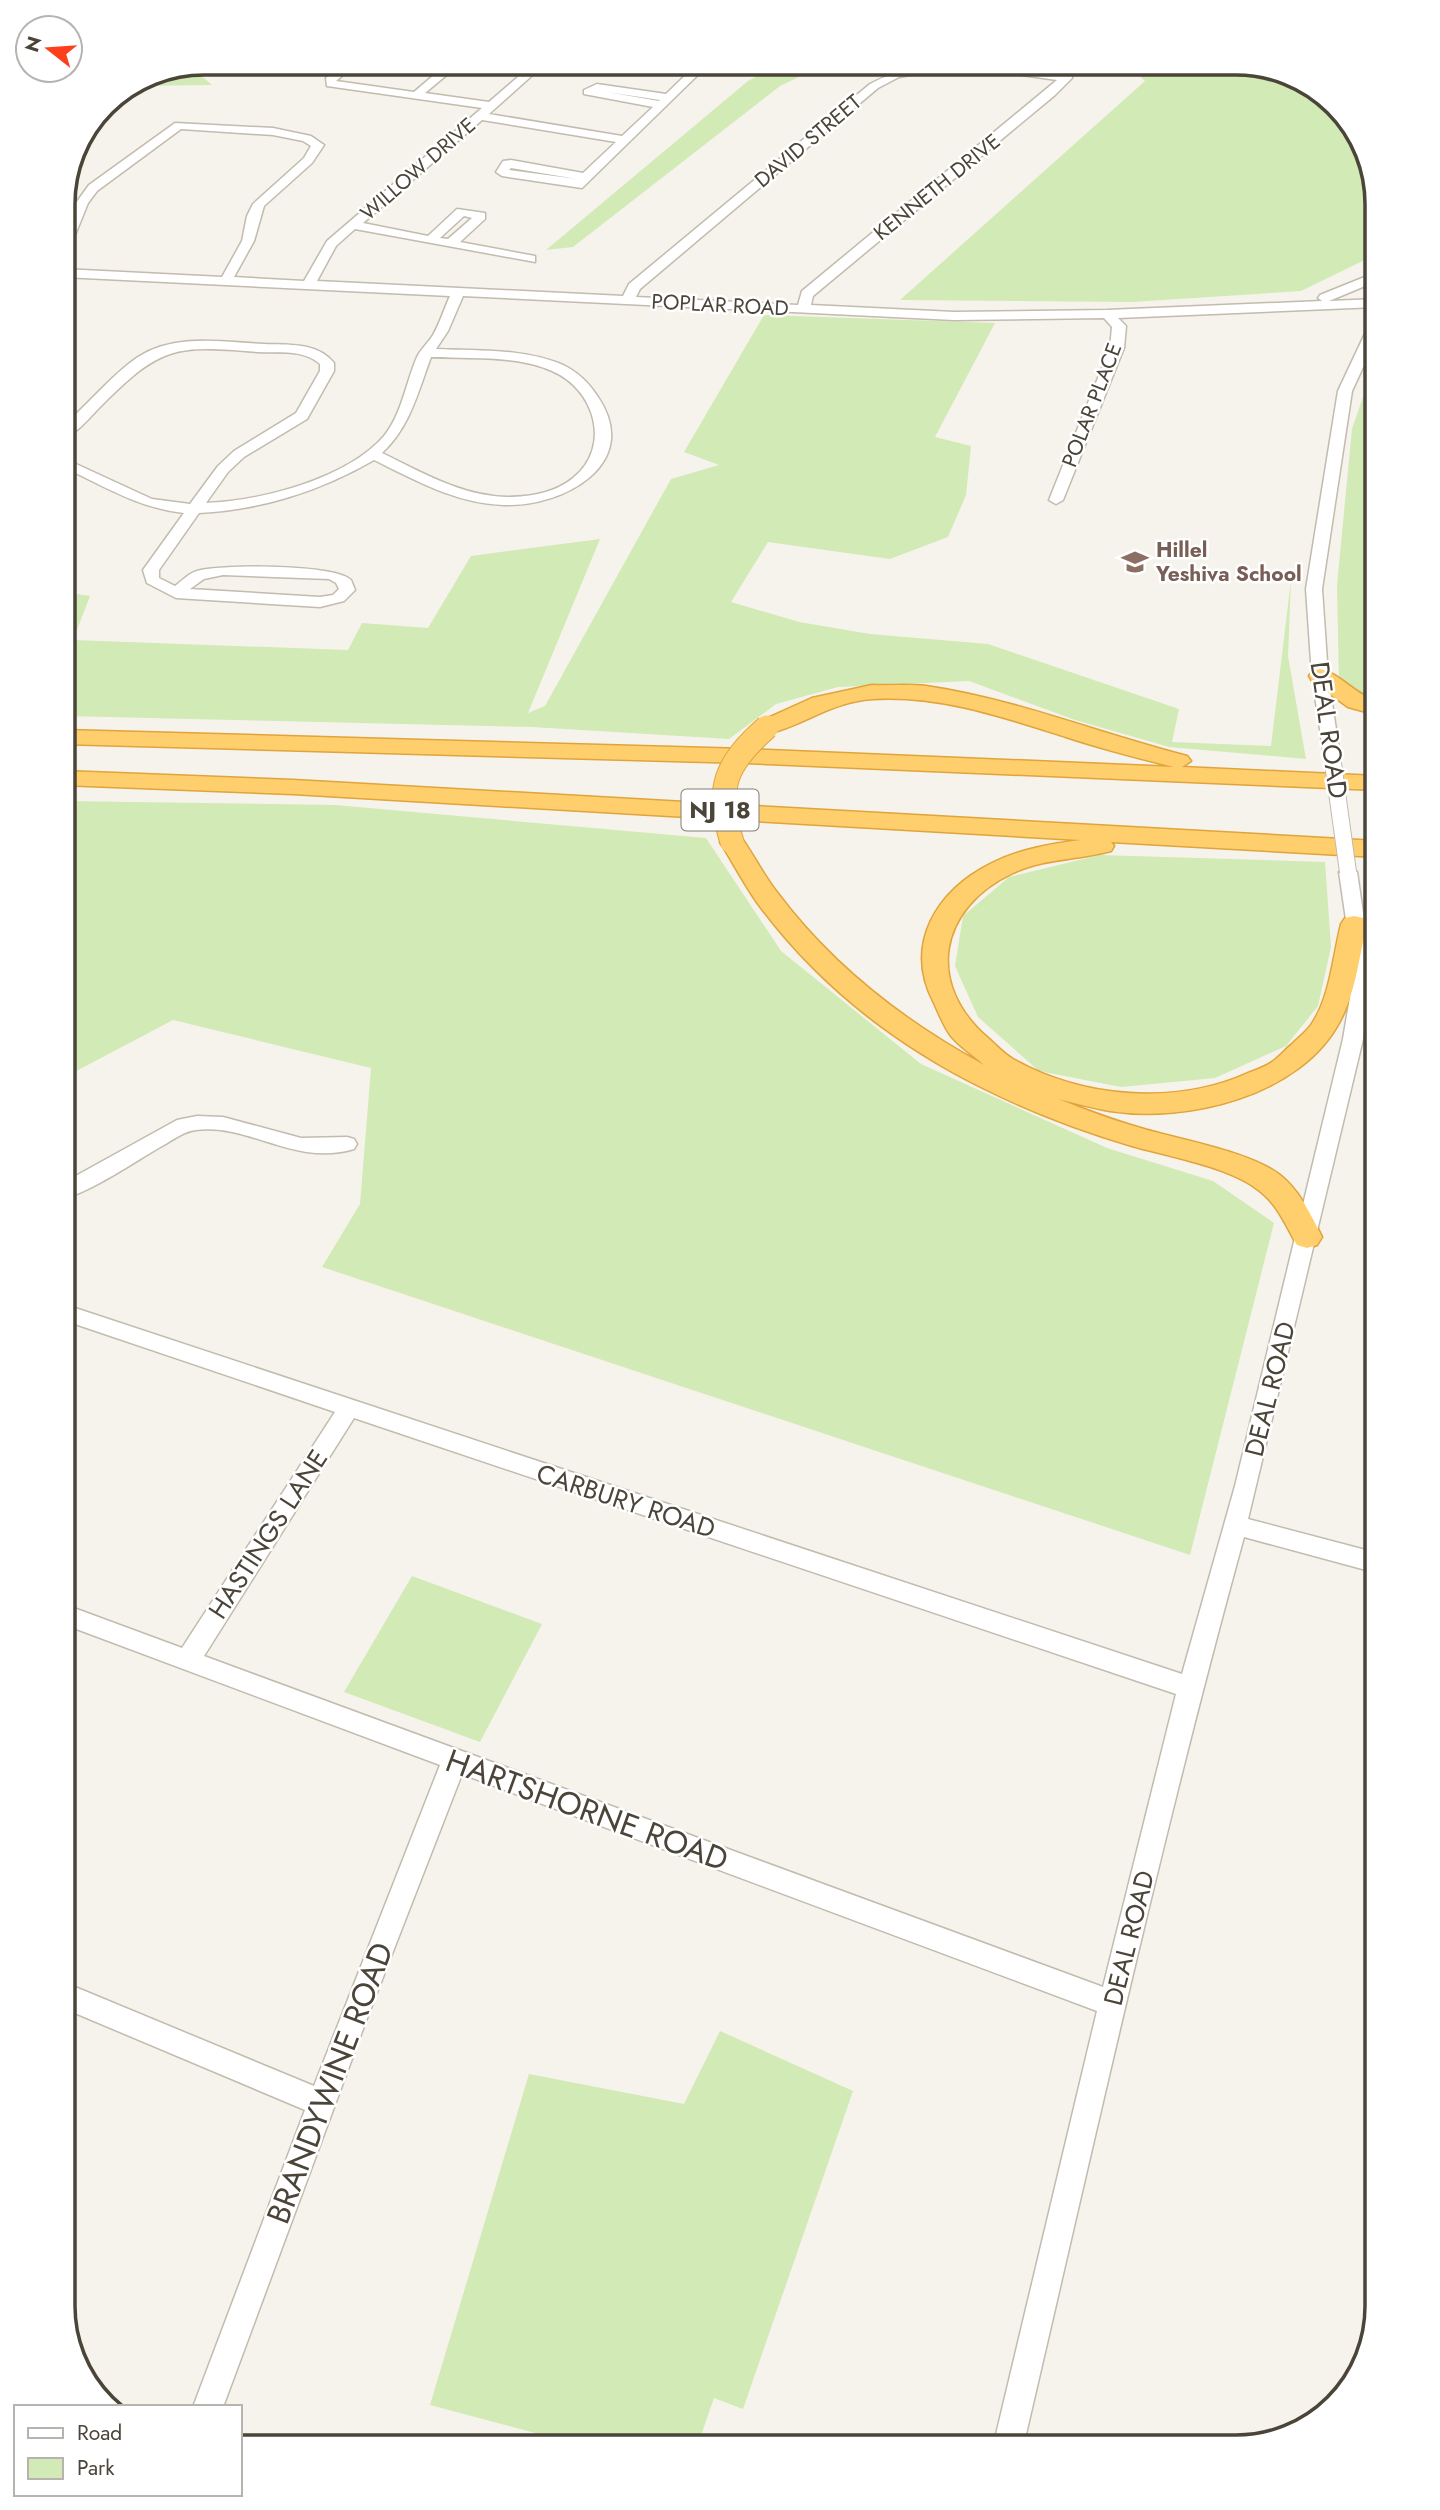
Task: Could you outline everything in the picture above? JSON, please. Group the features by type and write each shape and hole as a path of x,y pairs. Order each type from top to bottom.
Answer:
{"highway":[{"path":"1320,676 1356,702 1365,705"},
{"path":"1289,779 1157,757 982,703 927,692 879,692 803,708 767,727 743,747 729,768 722,786 723,820 732,842 765,898 785,924 838,979 884,1016 958,1063 1051,1108 1260,1176 1269,1181 1287,1200 1307,1237"},
{"name":"NJ 18","path":"76,737 648,752 1365,782"},
{"name":"NJ 18","path":"76,778 690,808 1365,848"},
{"path":"1300,845 1073,848 1006,866 979,881 946,915 935,944 933,966 940,994 948,1010 974,1041 1002,1063 1035,1080 1078,1095 1123,1103 1145,1105 1212,1099 1236,1092 1273,1075 1294,1060 1318,1035 1363,933"}],"street":[{"path":"335,76 330,80 331,84 492,106"},
{"path":"418,94 439,76"},
{"name":"WILLOW DRIVE","path":"307,285 327,248 526,76"},
{"path":"586,177 511,164 501,170 579,185 692,76"},
{"name":"DAVID STREET","path":"628,300 634,287 874,86 890,76"},
{"name":"DAVID STREET","path":"1045,76 1066,78"},
{"name":"KENNETH DRIVE","path":"803,309 807,295 1066,78"},
{"path":"597,87 665,102 587,92 597,87"},
{"path":"480,116 625,141"},
{"path":"76,218 82,203 93,188 179,125 289,133 313,141 318,145 308,160 259,204 253,216 248,241 226,281"},
{"path":"431,240 461,212 481,216 450,244"},
{"path":"352,225 530,259"},
{"name":"POPLAR ROAD","path":"76,274 307,285 439,297 458,292 954,316 1107,314 1365,303"},
{"path":"1303,304 1365,282"},
{"path":"76,469 140,501 171,508 221,509 262,501 340,473 374,455 394,432 426,353 439,337 458,292"},
{"path":"1347,304 1365,315"},
{"name":"POLAR PLACE","path":"1056,500 1117,348 1119,327 1107,314"},
{"path":"426,353 425,336 429,325"},
{"name":"DEAL ROAD","path":"1363,933 1348,872 1320,676 1314,589 1336,431 1351,374 1365,346"},
{"path":"76,422 143,360 178,347 299,350 321,357 327,363 327,371 302,416 239,453 223,469 151,570 152,580 176,593 320,602 338,598 347,590 344,580 331,575 223,570 199,575 176,593"},
{"path":"374,455 464,495 504,501 536,498 565,490 580,481 596,462 603,440 600,410 588,390 570,375 551,366 526,360 426,353"},
{"name":"DEAL ROAD","path":"1011,2435 1112,2004 1190,1688 1235,1525 1365,994"},
{"path":"76,1185 184,1125 195,1122 219,1122 301,1145 347,1144"},
{"name":"CARBURY ROAD","path":"75,1316 1190,1688"},
{"name":"HASTINGS LANE","path":"188,1660 349,1408"},
{"path":"1235,1525 1365,1560"},
{"name":"HARTSHORNE ROAD","path":"75,1619 1112,2004"},
{"name":"BRANDYWINE ROAD","path":"209,2405 321,2103 454,1761"},
{"path":"75,2000 321,2103"}],"green space":[{"path":"196,76 202,76 212,85 154,86"},
{"path":"757,76 801,76 780,86 573,247 546,250"},
{"path":"1140,76 1261,78 1293,89 1321,107 1343,133 1358,163 1364,187 1365,260 1301,291 1132,302 900,300 1145,81"},
{"path":"764,315 995,323 935,437 971,446 966,495 948,537 890,559 768,542 731,602 799,622 870,634 988,644 1179,709 1172,742 1271,746 1291,580 1288,656 1306,759 1169,747 1075,720 969,681 838,687 776,704 729,739 532,727 76,716 76,640 348,650 362,623 428,628 471,556 600,539 528,713 545,706 671,479 719,465 684,452"},
{"path":"1365,391 1365,697 1356,695 1339,683 1337,585 1352,429"},
{"path":"76,594 90,596 76,633"},
{"path":"76,801 335,805 706,838 781,951 921,1064 1107,1148 1213,1181 1274,1223 1190,1555 322,1267 360,1204 371,1068 173,1020 76,1071"},
{"path":"1100,855 1325,862 1331,947 1318,1006 1286,1046 1215,1078 1121,1087 1039,1071 978,1017 955,966 963,916 1009,877"},
{"path":"412,1576 542,1624 480,1742 344,1692"},
{"path":"720,2031 853,2091 743,2409 714,2398 701,2434 540,2434 430,2405 529,2074 684,2104"}],"place":[{"name":"Hillel Yeshiva School","path":"1135,562"}]}
